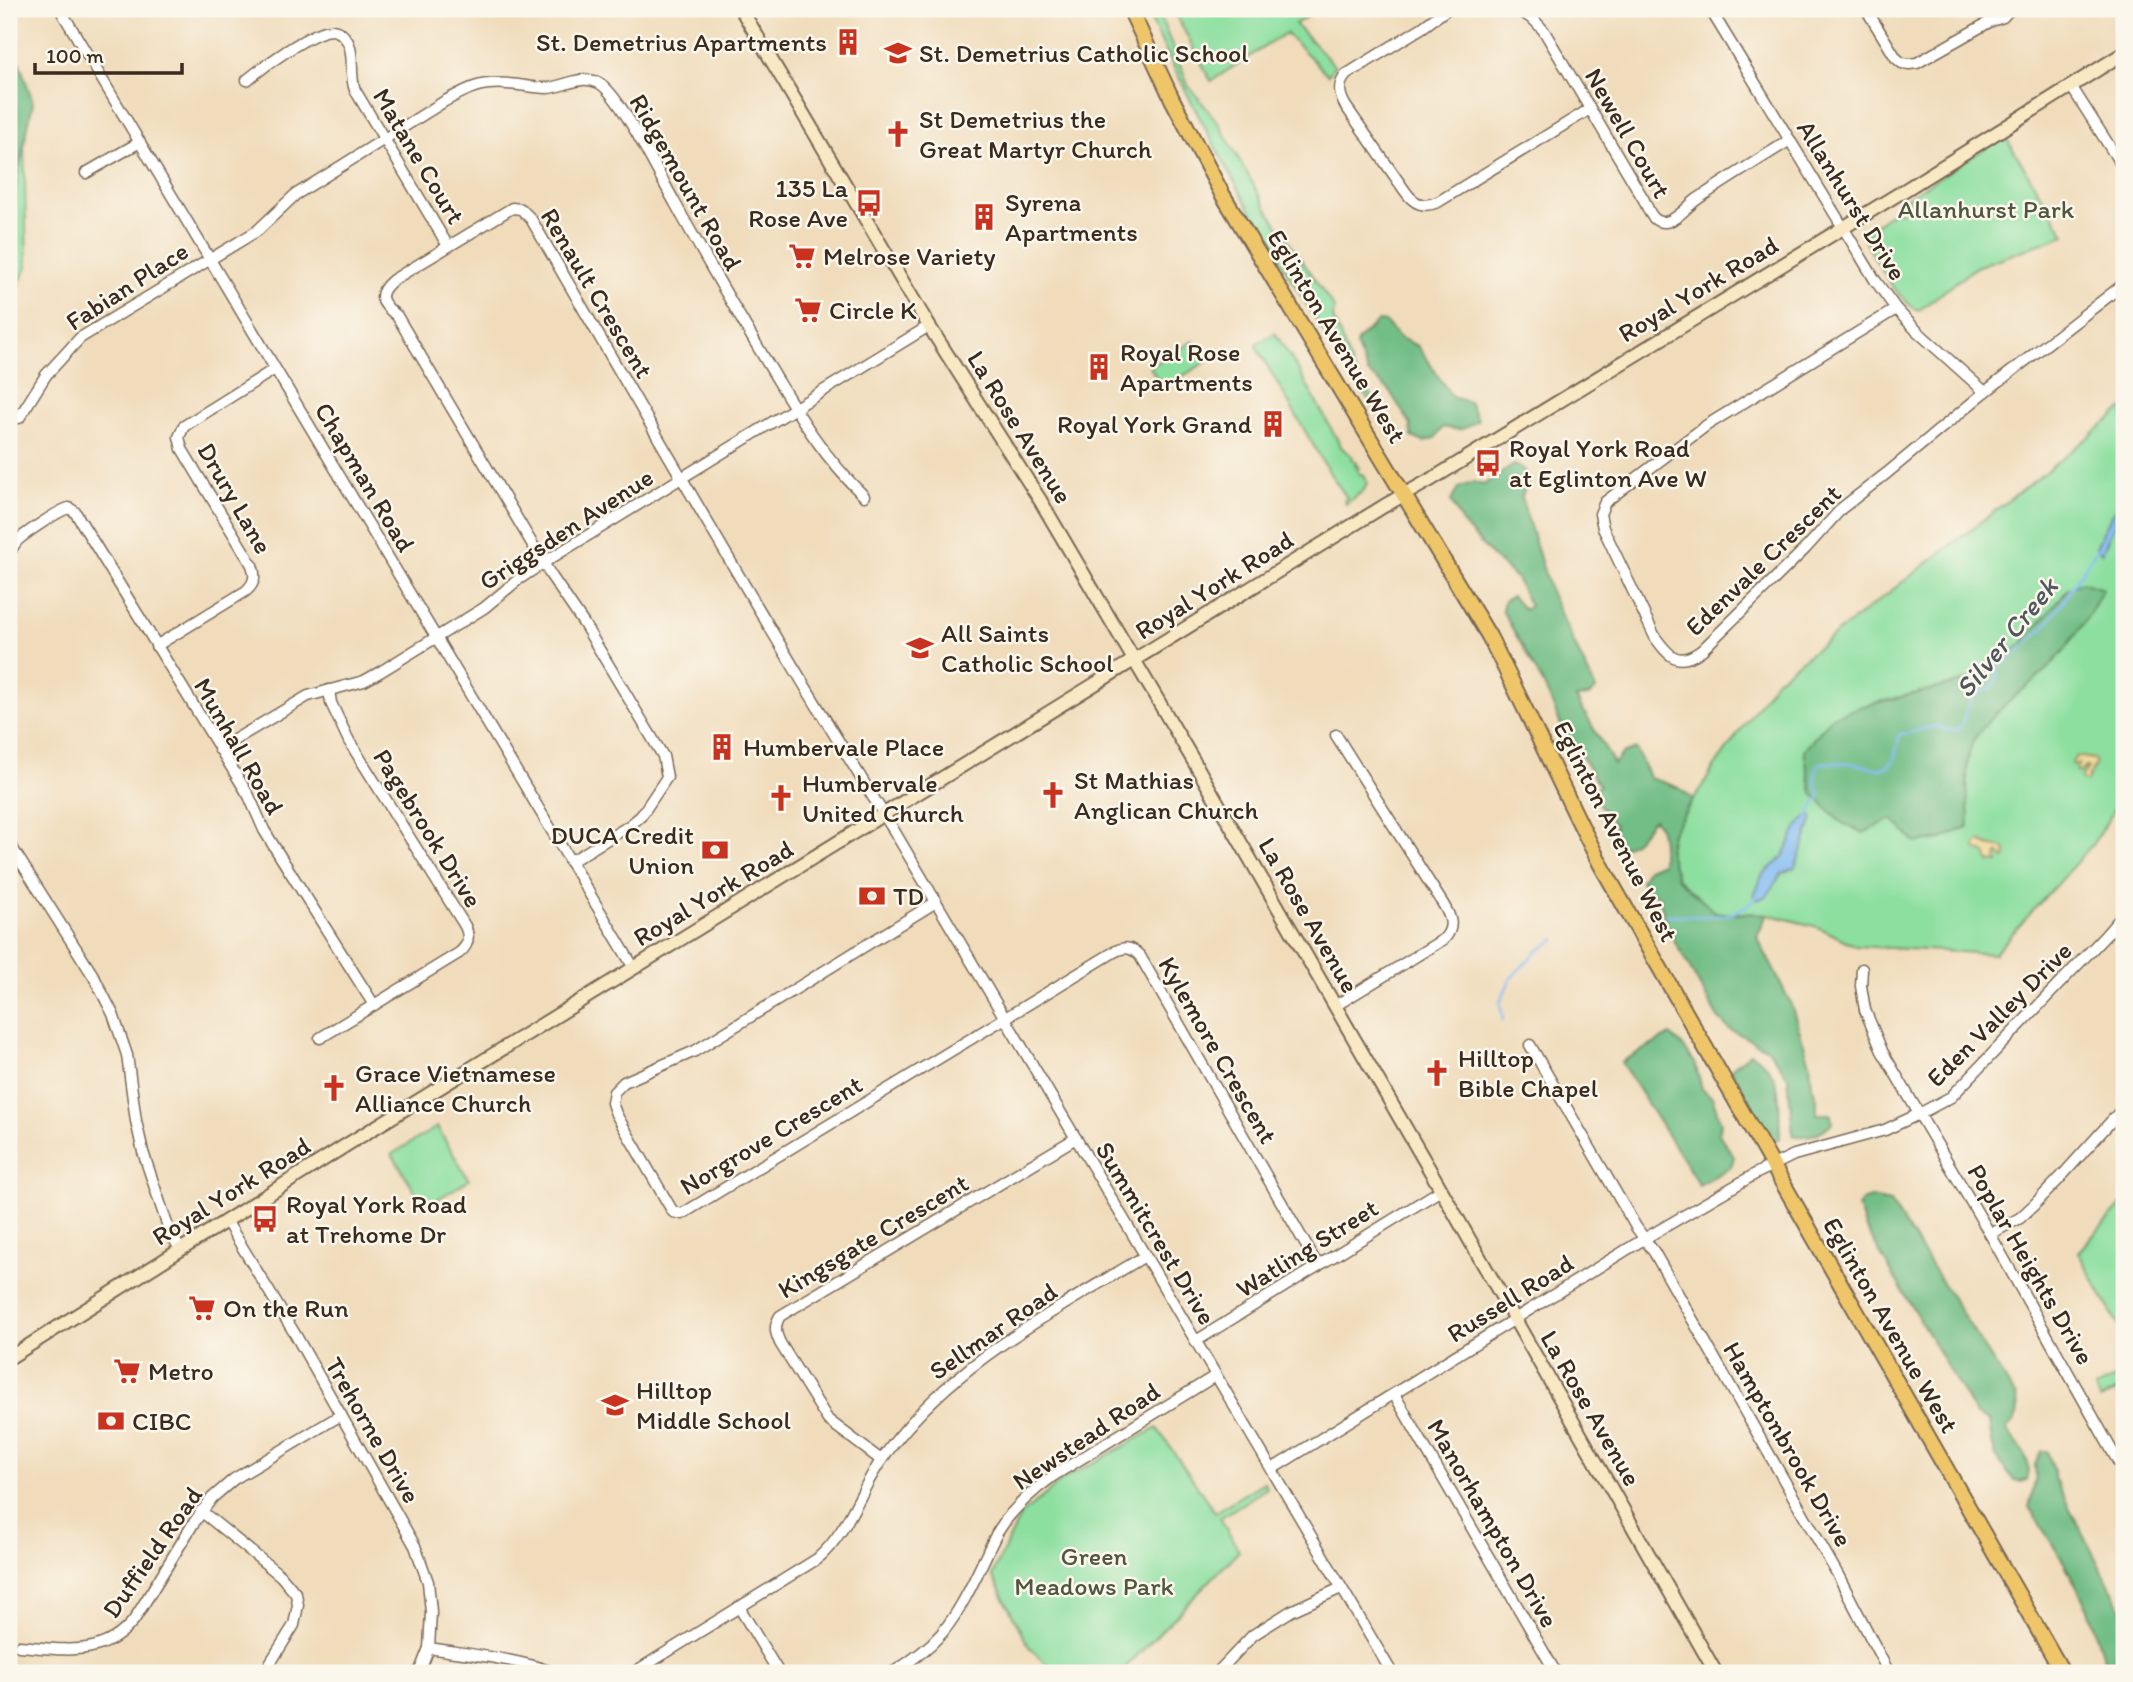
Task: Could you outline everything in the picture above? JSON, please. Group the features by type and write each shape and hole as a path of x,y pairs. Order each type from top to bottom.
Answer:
{"main road":[{"name":"La Rose Avenue","path":"741,9 929,326 1040,500 1335,1006 1716,1673"},
{"name":"Eglinton Avenue West","path":"1130,9 1172,99 1221,192 1489,636 1601,865 2063,1673"},
{"name":"Royal York Road","path":"10,1353 2124,53"}],"street":[{"name":"Chapman Road","path":"60,9 634,968"},
{"path":"1447,9 1347,74 1339,89 1345,105 1415,202 1430,205 1438,202 1590,109"},
{"name":"Newell Court","path":"1518,9 1544,31 1652,216 1664,222 1674,219 1687,206 1723,181 1790,140"},
{"name":"Allanhurst Drive","path":"1710,9 1875,280 1896,309 1985,392"},
{"path":"1866,9 1896,58 1909,64 1925,58 1990,21 2003,17 2010,9"},
{"name":"Matane Court","path":"247,80 265,65 314,36 326,31 338,31 342,34 349,44 351,79 355,90 447,246"},
{"name":"Ridgemount Road","path":"210,258 257,231 295,195 445,101 475,87 502,83 549,88 584,80 599,83 611,93 640,140 795,409 825,455 864,496"},
{"path":"2071,86 2124,169"},
{"path":"86,173 140,142"},
{"name":"Renault Crescent","path":"570,862 635,821 667,776 667,766 591,634 563,595 397,316 383,301 382,294 387,285 512,208 521,209 531,219 785,653 884,814"},
{"name":"Fabian Place","path":"19,418 46,375 80,338 210,258"},
{"name":"Edenvale Crescent","path":"1896,309 1707,425 1605,502 1600,514 1603,528 1656,637 1667,652 1679,660 1686,660 1702,650 1807,548 1842,508 2124,284"},
{"name":"Griggsden Avenue","path":"219,749 308,696 364,681 484,608 544,563 929,326"},
{"name":"Drury Lane","path":"156,646 246,591 255,580 251,565 182,449 179,437 184,426 275,369"},
{"name":"Munhall Road","path":"9,554 16,541 59,510 69,508 78,518 249,796 264,830 374,1005"},
{"name":"Pagebrook Drive","path":"320,1038 464,949 469,939 468,932 349,741 336,714 329,690"},
{"path":"1335,1006 1444,939 1451,920 1336,735"},
{"name":"Summitcrest Drive","path":"884,814 1392,1673"},
{"path":"9,843 94,977 113,1014 127,1055 135,1122 142,1152 170,1233 181,1250"},
{"name":"Norgrove Crescent","path":"936,902 695,1051 618,1086 613,1098 616,1114 669,1208 677,1214 687,1211 1004,1018"},
{"name":"Eden Valley Drive","path":"1772,1165 1794,1155 1885,1130 1951,1097 2124,914"},
{"name":"Kylemore Crescent","path":"1004,1018 1114,951 1127,947 1134,950 1140,956 1318,1266"},
{"name":"Poplar Heights Drive","path":"1862,969 1862,997 1882,1051 1990,1234 2124,1472"},
{"name":"Hamptonbrook Drive","path":"1531,1045 1654,1252 1838,1575 1889,1673"},
{"path":"1990,1234 2020,1218 2035,1204 2124,1107"},
{"name":"Kingsgate Crescent","path":"881,1461 828,1420 780,1343 776,1334 776,1322 780,1316 1076,1138"},
{"name":"Russell Road","path":"1272,1469 1644,1239 1772,1165"},
{"name":"Watling Street","path":"1196,1341 1441,1190"},
{"name":"Trehorne Drive","path":"226,1222 415,1546 428,1582 431,1612 429,1648 419,1673"},
{"name":"Sellmar Road","path":"634,1673 810,1565 839,1534 881,1461 927,1406 980,1361 1145,1256"},
{"name":"Newstead Road","path":"892,1673 926,1649 942,1633 954,1616 1004,1521 1033,1490 1215,1376"},
{"name":"Manorhampton Drive","path":"1394,1394 1556,1673"},
{"name":"Duffield Road","path":"19,1646 76,1650 94,1648 124,1632 212,1498 234,1479 341,1416"},
{"path":"201,1511 281,1577 296,1594 298,1605 294,1625 264,1673"},
{"path":"1217,1673 1253,1635 1291,1611 1341,1588"},
{"path":"739,1608 779,1673"},
{"path":"429,1648 509,1661 555,1673"}],"green space":[{"path":"1146,9 1157,9 1188,85 1219,124 1269,212 1334,308 1333,318 1354,371 1392,428 1387,431 1384,419 1360,389 1257,221 1199,117"},
{"path":"1173,9 1320,9 1295,24 1335,66 1328,75 1286,33 1211,81"},
{"path":"9,32 33,102 17,178 9,274"},
{"path":"9,50 24,140 27,267 9,304"},
{"name":"Allanhurst Park","path":"2005,136 2065,235 1976,267 1918,311 1901,297 1881,269 1865,241 1868,230 1897,209 1901,212 1907,207 1904,203 1908,200 1906,198"},
{"path":"1378,321 1385,322 1400,338 1418,346 1452,397 1469,402 1478,420 1462,429 1443,427 1435,438 1424,442 1412,437 1411,425 1389,390 1368,373 1356,345"},
{"path":"1275,333 1342,448 1353,457 1351,459 1356,462 1355,466 1359,468 1357,470 1360,475 1363,474 1367,483 1364,490 1346,504 1344,501 1347,498 1327,469 1256,346"},
{"path":"1193,341 1206,362 1163,388 1150,367"},
{"path":"2124,408 2124,795 2092,845 1994,954 1856,946 1818,927 1767,914 1716,913 1690,891 1677,878 1672,868 1672,833 1715,766 1777,679"},
{"path":"1514,465 1524,469 1528,484 1521,497 1551,594 1596,690 1588,696 1576,698 1614,764 1622,754 1636,749 1649,777 1679,788 1693,799 1672,833 1668,849 1677,878 1716,913 1767,914 1757,937 1790,1002 1810,1063 1812,1086 1817,1098 1817,1114 1830,1114 1833,1122 1820,1132 1810,1136 1793,1135 1788,1077 1768,1049 1729,1029 1718,1018 1666,926 1659,896 1648,892 1641,881 1647,869 1662,863 1662,840 1657,823 1654,819 1626,846 1620,847 1612,836 1615,826 1593,796 1599,785 1567,739 1544,685 1502,610 1504,601 1512,596 1524,610 1530,606 1516,578 1462,523 1451,501 1458,488 1474,482 1483,485"},
{"path":"2082,582 2103,589 2080,629 2051,665 1999,711 1974,740 1967,770 1969,826 1942,839 1916,843 1892,819 1863,833 1842,823 1812,793 1804,750 1832,717 1859,707 1958,683 1986,673 2023,643 2068,589"},
{"path":"1670,1035 1680,1043 1695,1063 1702,1089 1712,1097 1721,1123 1719,1134 1734,1157 1731,1167 1699,1185 1621,1062"},
{"path":"1750,1053 1770,1070 1778,1090 1780,1138 1772,1143 1731,1069"},
{"path":"437,1127 469,1180 425,1207 392,1154"},
{"path":"1871,1198 1890,1202 2016,1397 2017,1415 2006,1430 2027,1459 2027,1480 2014,1481 1999,1462 1993,1448 1989,1421 1976,1415 1866,1229 1858,1207 1862,1201"},
{"path":"2124,1202 2124,1336 2078,1252"},
{"path":"2124,1373 2124,1387 2100,1400 2095,1389"},
{"name":"Green Meadows Park","path":"1157,1428 1215,1512 1264,1482 1267,1488 1220,1518 1239,1551 1120,1673 1056,1673 1029,1647 992,1575 1021,1515 1065,1478"},
{"path":"2041,1451 2047,1451 2054,1478 2124,1613 2124,1673 2108,1673 2088,1609 2065,1564 2029,1507 2036,1478 2035,1465"}],"sand":[{"path":"2076,756 2096,762 2086,783 2081,779 2088,768 2080,773 2076,772 2079,764 2074,766 2072,763"},
{"path":"1980,841 2004,848 2006,858 2003,859 1998,853 1998,863 1989,862 1986,854 1976,849 1976,844"}],"water":[{"path":"2124,499 2124,511 2117,519 2102,553 2096,547 2111,516"},
{"path":"1809,815 1812,821 1795,868 1782,873 1767,896 1757,900 1753,895 1762,876 1783,857 1797,828"}],"waterway":[{"name":"Silver Creek","path":"1808,817 1820,795 1816,778 1820,763 1850,763 1880,769 1889,766 1894,760 1899,735 1936,726 1947,730 1959,728 1972,699 1992,688 1998,668 2044,627 2098,548"},
{"name":"Silver Creek","path":"1667,915 1725,915 1746,906 1756,898"},
{"name":"Silver Creek","path":"1503,1020 1500,1002 1511,978 1536,952 1556,939"}],"place":[{"name":"St. Demetrius Apartments","path":"848,42"},
{"name":"St. Demetrius Catholic School","path":"898,53"},
{"name":"St Demetrius the Great Martyr Church","path":"898,134"},
{"name":"135 La Rose Ave","path":"869,203"},
{"name":"Syrena Apartments","path":"984,217"},
{"name":"Melrose Variety","path":"802,256"},
{"name":"Circle K","path":"808,310"},
{"name":"Royal Rose Apartments","path":"1099,367"},
{"name":"Royal York Grand","path":"1273,424"},
{"name":"Royal York Road at Eglinton Ave W","path":"1488,463"},
{"name":"All Saints Catholic School","path":"920,648"},
{"name":"Humbervale Place","path":"722,747"},
{"name":"St Mathias Anglican Church","path":"1053,795"},
{"name":"Humbervale United Church","path":"781,798"},
{"name":"DUCA Credit Union","path":"715,850"},
{"name":"TD","path":"872,896"},
{"name":"Hilltop Bible Chapel","path":"1437,1073"},
{"name":"Grace Vietnamese Alliance Church","path":"334,1088"},
{"name":"Royal York Road at Trehome Dr","path":"265,1219"},
{"name":"On the Run","path":"202,1308"},
{"name":"Metro","path":"127,1371"},
{"name":"Hilltop Middle School","path":"615,1405"},
{"name":"CIBC","path":"111,1421"}]}
